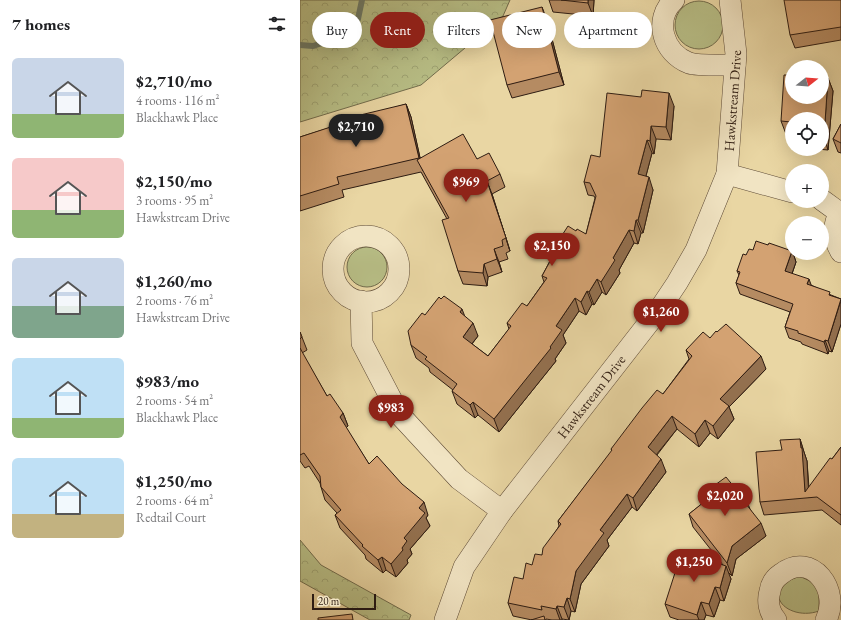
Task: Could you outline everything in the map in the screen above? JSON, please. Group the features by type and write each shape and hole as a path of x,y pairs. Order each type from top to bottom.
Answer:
{"street":[{"path":"674,0 664,15 662,27 664,39 670,50 679,58 690,64 735,65"},
{"name":"Hawkstream Drive","path":"445,620 464,567 502,511 661,307 696,250 727,174 736,54 730,0"},
{"path":"727,174 785,190"},
{"path":"829,205 840,212 835,223 834,234 841,252"},
{"path":"361,301 362,343 399,414 459,479 502,511"},
{"path":"776,620 770,609 768,598 771,586 777,577 786,570 797,567 808,567 818,571 827,579 832,589 834,599 832,609 826,620"}],"green space":[{"path":"300,0 510,0 505,12 502,12 502,17 494,24 494,12 433,12 433,48 465,48 421,85 300,122"},
{"path":"699,1 708,3 716,8 721,16 723,25 721,34 716,42 708,47 699,49 690,47 682,42 677,34 675,25 677,16 682,8 690,3"},
{"path":"371,247 378,250 384,256 387,267 386,275 378,284 371,287 363,287 356,284 348,275 347,263 350,256 359,248"},
{"path":"300,540 321,565 411,615 409,620 370,620 300,581"},
{"path":"799,576 819,585 819,611 800,613 792,611 781,602 779,596 780,590 785,583"}],"building":[{"path":"561,0 588,0 588,3"},
{"path":"784,0 841,0 841,27 790,35"},
{"path":"542,7 543,12 522,12"},
{"path":"502,17 502,48 553,48 559,72 507,85 494,35 494,19"},
{"path":"784,75 785,104 826,104 826,112 785,112 785,121 781,121"},
{"path":"642,90 669,93 666,127 651,126 650,141 647,140 638,174 649,177 634,231 629,230 613,258 615,260 601,282 597,279 589,292 587,291 581,302 575,298 556,326 562,330 550,347 551,348 494,419 473,402 470,405 452,391 457,384 425,359 427,357 411,345 408,331 422,313 425,315 439,297 441,299 444,296 462,309 460,312 473,323 463,337 488,356 511,326 507,323 522,303 527,306 547,278 542,276 561,241 559,240 568,226 576,231 577,229 586,234 596,196 590,183 584,182 591,155 600,157 607,93 641,97"},
{"path":"406,104 419,158 337,177 339,184 300,196 300,137 349,121 348,118"},
{"path":"841,124 841,143 833,139"},
{"path":"463,134 477,159 489,153 500,174 487,181 506,238 502,240 503,246 494,249 497,259 484,264 483,273 458,271 442,220 449,218 417,160"},
{"path":"756,241 768,245 769,243 785,249 785,260 789,260 785,271 809,279 807,284 830,292 829,295 841,299 828,341 825,340 824,342 785,327 793,304 736,283 740,272 737,271 743,254 746,255 749,249 753,250"},
{"path":"726,324 761,356 720,399 729,406 713,426 705,420 695,434 672,416 648,447 661,459 633,498 627,494 600,530 604,533 576,571 570,599 567,598 564,607 557,606 556,609 541,606 542,610 508,603 514,577 523,579 526,563 532,565 535,554 542,555 543,548 561,524 558,521 612,450 611,449 657,390 663,394 692,356 686,350 703,332 710,338 716,331 717,332"},
{"path":"300,348 327,396 330,394 343,413 340,417 369,464 377,456 402,484 424,502 419,508 425,513 404,538 407,541 402,548 403,550 391,564 382,557 378,560 362,546 363,545 335,515 341,510 321,487 320,476 304,453 300,455"},
{"path":"800,439 805,492 830,458 832,459 841,447 841,515 817,497 760,502 756,452 782,450 780,440"},
{"path":"726,477 761,523 732,546 727,563 689,514 709,498 704,493"},
{"path":"682,551 726,566 720,588 715,587 709,604 701,602 697,615 665,604"},
{"path":"352,614 353,620 318,620 318,618"},
{"path":"544,616 545,620 531,620"}],"waterway":[{"path":"300,45 313,46 347,35 354,28 358,19 362,0"}]}
